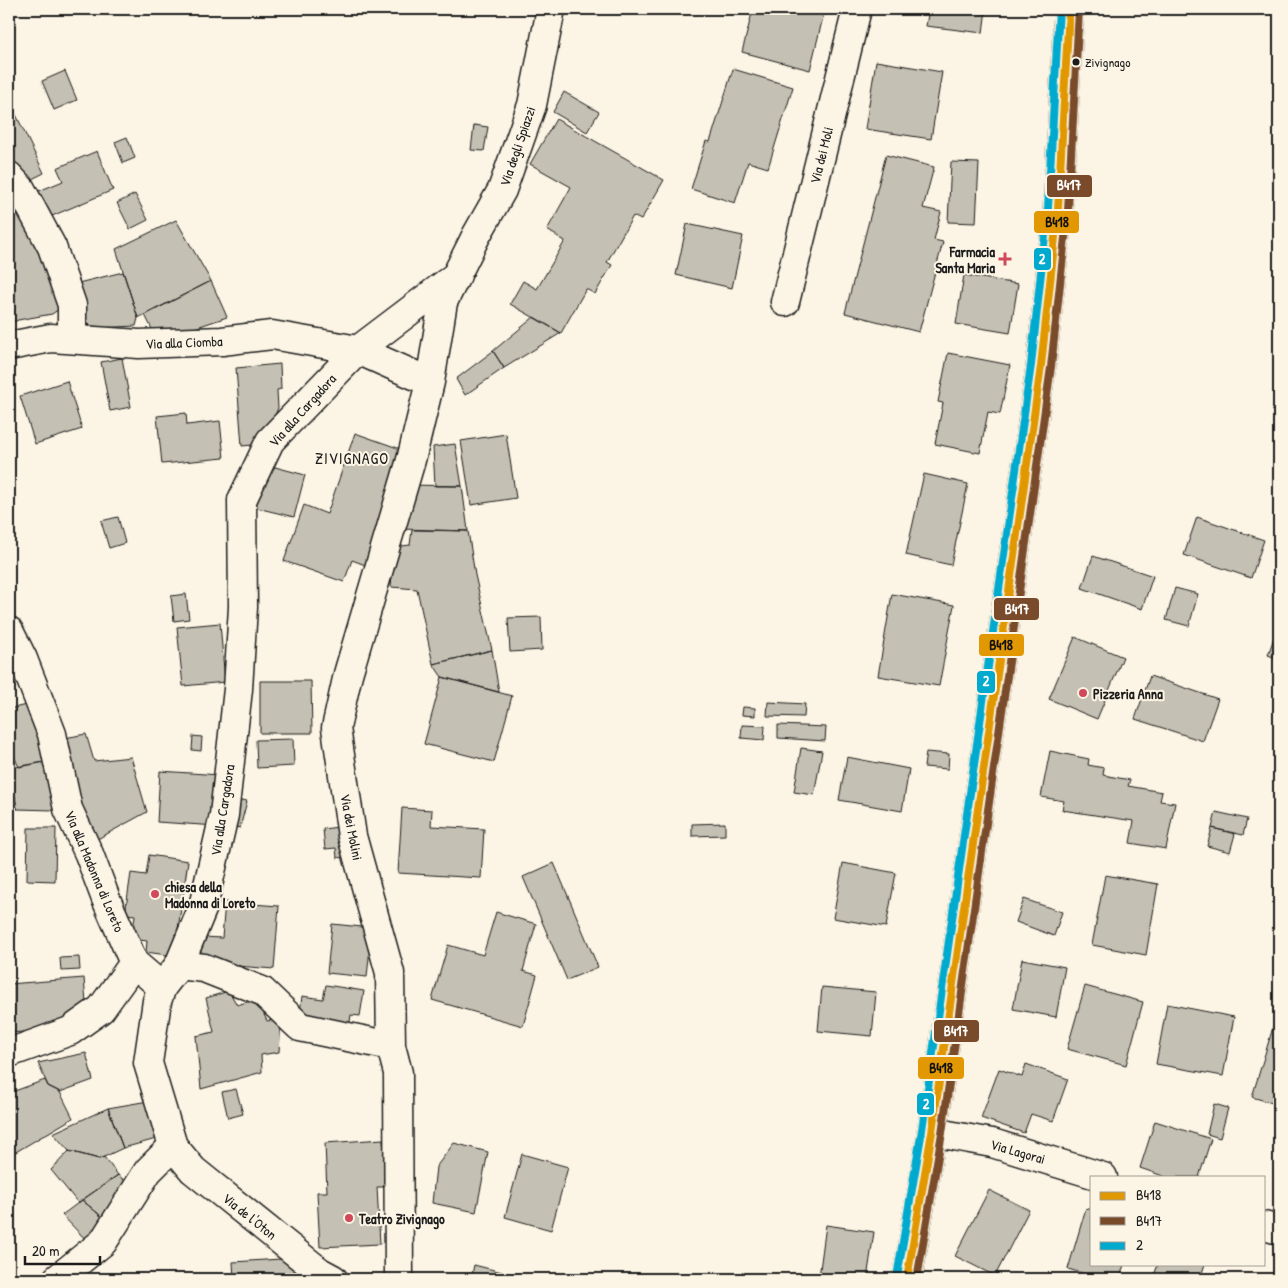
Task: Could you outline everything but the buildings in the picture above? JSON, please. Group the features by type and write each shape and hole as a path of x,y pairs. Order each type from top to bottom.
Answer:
{"street":[{"name":"Via degli Spiazzi","path":"430,382 444,302 476,236 502,190 532,105 551,9"},
{"name":"Via dei Moli","path":"785,302 857,9"},
{"path":"907,1279 932,1132 1042,366 1058,209 1069,9"},
{"path":"9,176 21,190 52,247 72,305 72,340"},
{"name":"Via alla Cargadora","path":"173,1146 148,1063 157,1002 162,988 179,965 203,907 224,814 238,688 243,606 242,500 270,441 358,350 457,275"},
{"name":"Via alla Ciomba","path":"9,346 50,338 138,344 222,341 272,334 358,350 430,382"},
{"name":"Via dei Molini","path":"399,1279 398,1073 391,1046 390,973 352,836 336,728 348,674 410,460 430,382"},
{"name":"Via alla Madonna di Loreto","path":"9,631 23,659 52,734 68,808 89,854 106,899 134,963 162,988"},
{"path":"9,1053 70,1031 100,1009 134,963"},
{"path":"179,965 204,968 262,991 300,1027 391,1046"},
{"name":"Via Lagorai","path":"932,1132 992,1143 1100,1176"},
{"path":"57,1279 103,1242 148,1171 173,1146"},
{"name":"Via de l'Oton","path":"173,1146 193,1170 320,1272 333,1279"},
{"path":"1266,1227 1279,1230"}],"transit line":[{"name":"2","path":"897,1277 922,1130 1031,365 1048,208 1059,9"},
{"name":"B418","path":"907,1279 932,1132 1041,366 1058,209 1069,9"},
{"name":"B417","path":"917,1279 942,1133 1051,367 1068,210 1079,10"}],"place":[{"name":"Zivignago","path":"1076,62"},
{"name":"Farmacia Santa Maria","path":"1005,259"},
{"name":"Pizzeria Anna","path":"1083,693"},
{"name":"chiesa della Madonna di Loreto","path":"155,894"},
{"name":"Teatro Zivignago","path":"349,1218"}],"district":[{"name":"ZIVIGNAGO","path":"352,458"}]}
